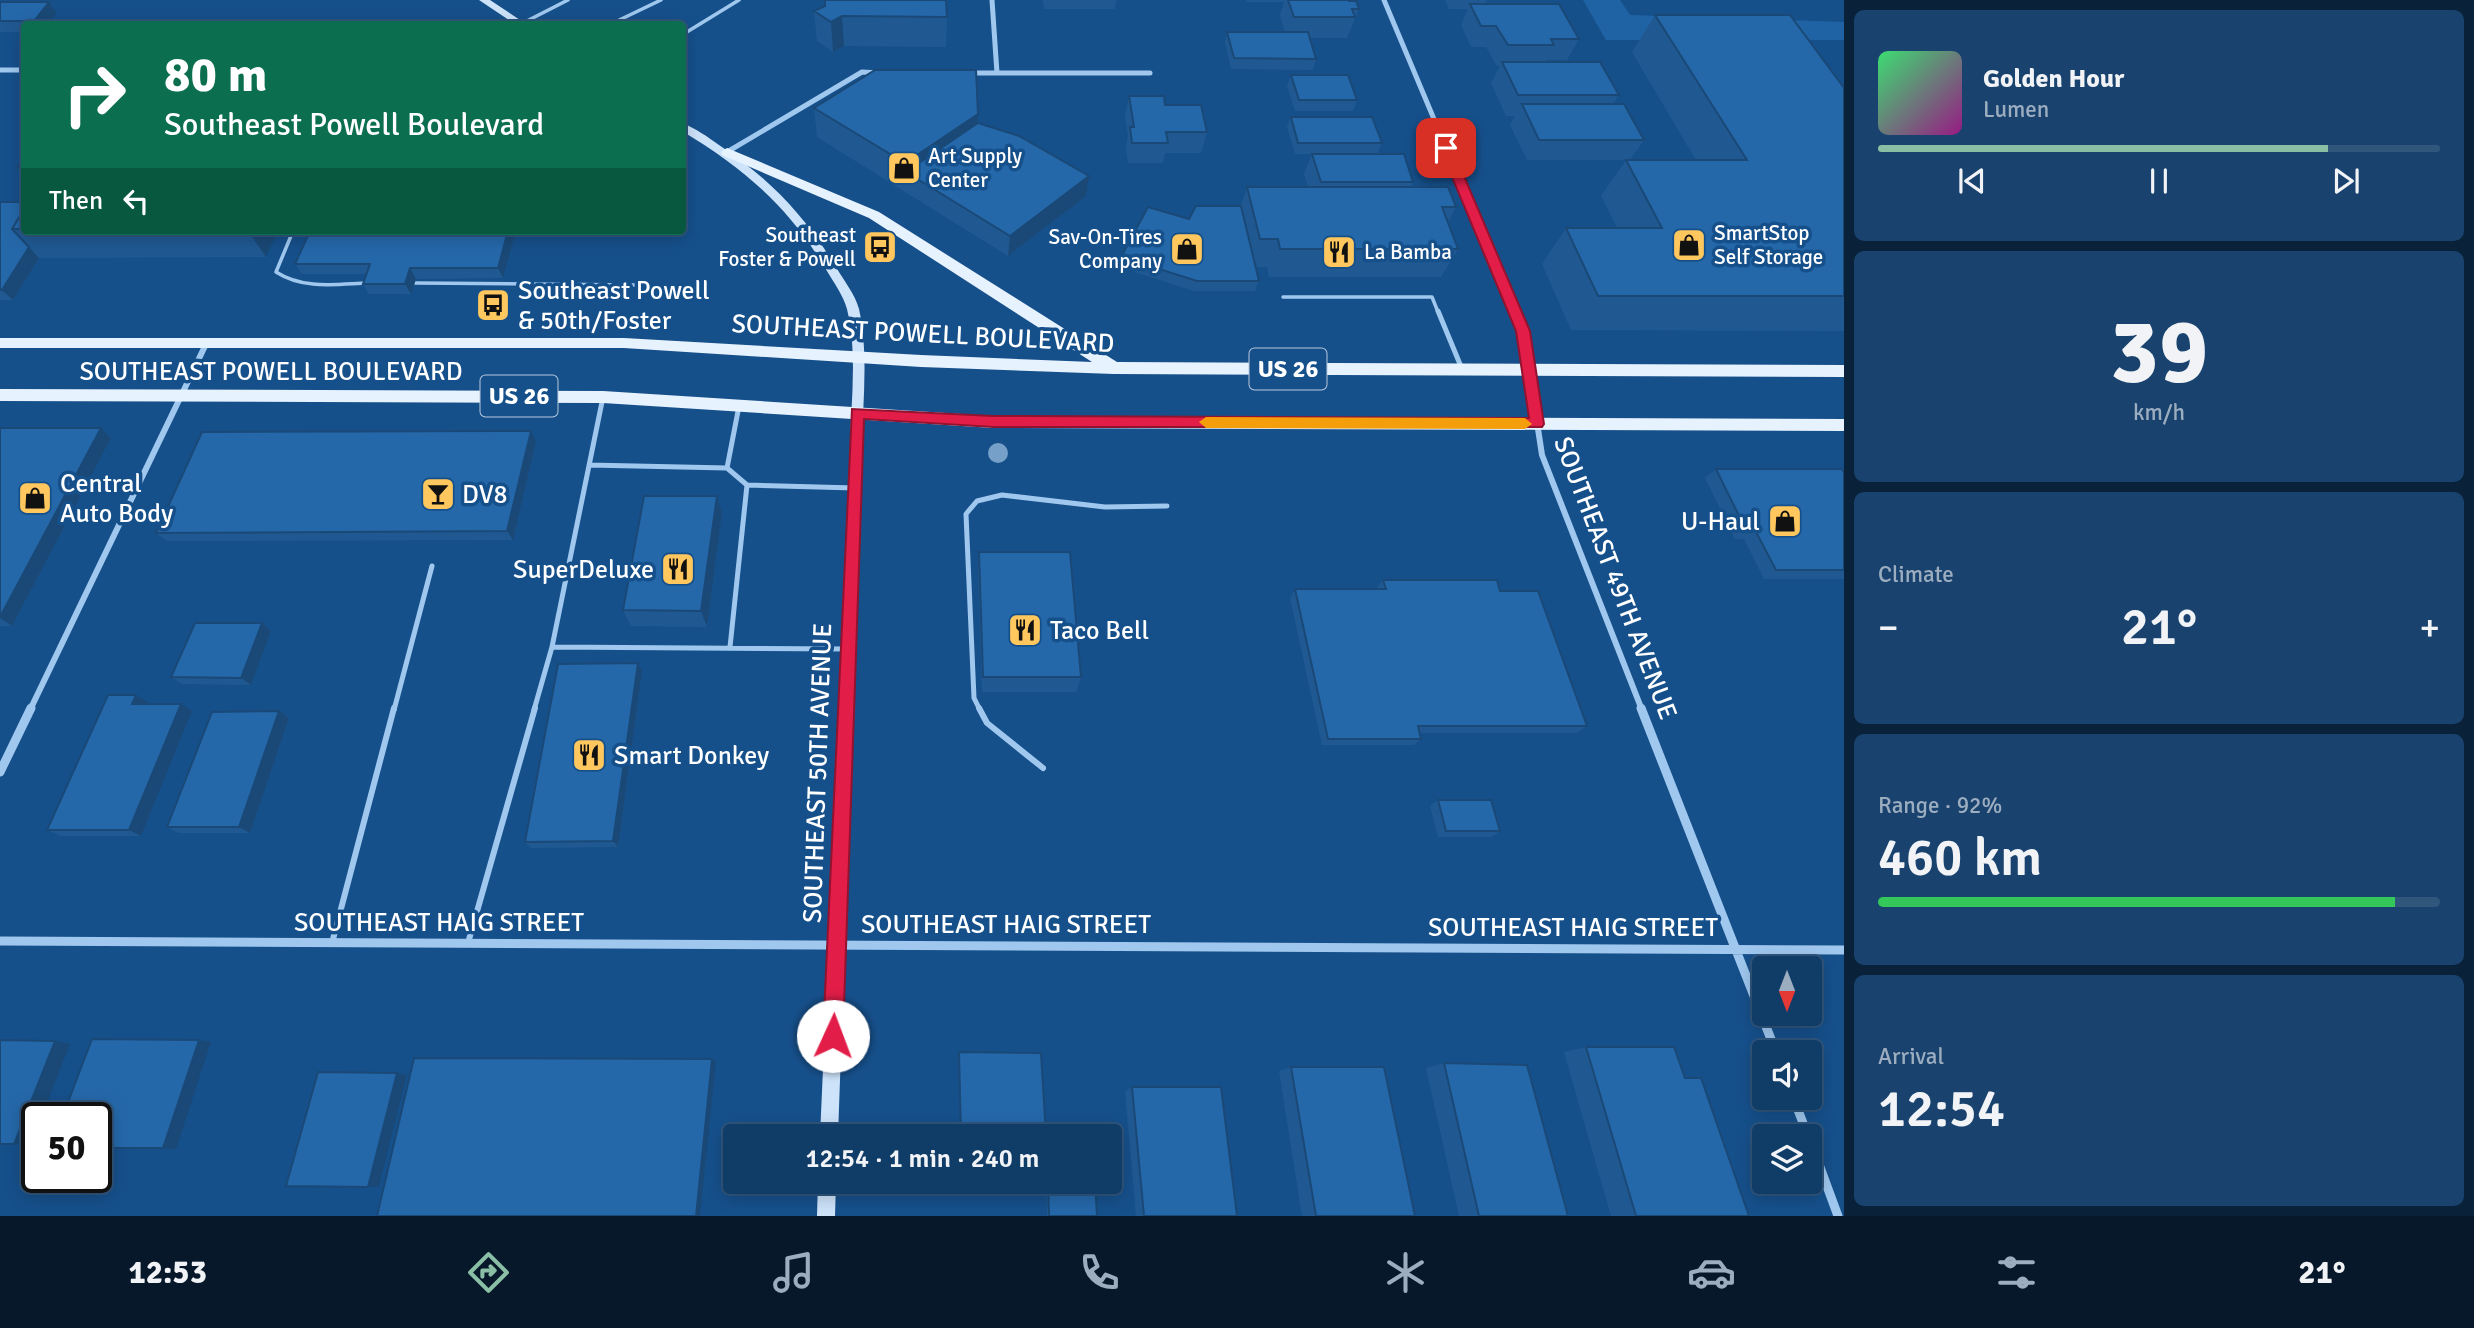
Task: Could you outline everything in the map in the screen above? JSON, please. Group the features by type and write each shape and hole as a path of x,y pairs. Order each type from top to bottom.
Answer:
{"main road":[{"path":"484,0 516,21"},
{"name":"SOUTHEAST 50TH AVENUE","path":"686,128 727,152 783,199 816,239 851,304 857,356 857,413 830,1124"},
{"path":"727,152 874,215 1114,368"},
{"name":"SOUTHEAST POWELL BOULEVARD","path":"0,343 625,343 1114,368 1844,370"},
{"name":"SOUTHEAST POWELL BOULEVARD","path":"0,395 603,397 993,422 1844,425"},
{"path":"825,1216 826,1194"}],"street":[{"path":"992,0 997,73"},
{"name":"SOUTHEAST 49TH AVENUE","path":"1384,0 1523,331 1546,467 1772,1040"},
{"path":"0,70 21,70"},
{"path":"727,152 862,72 889,73"},
{"path":"956,73 1150,73"},
{"path":"0,772 206,344"},
{"name":"SOUTHEAST HAIG STREET","path":"0,942 1067,944 1844,950"},
{"path":"1822,1173 1838,1216"}],"lane":[{"path":"527,21 568,0"},
{"path":"617,21 661,0"},
{"path":"686,32 739,0"},
{"path":"291,235 276,272 283,278 302,283 374,283"},
{"path":"415,283 636,285"},
{"path":"1283,298 1432,298 1462,369"},
{"path":"468,943 552,647 603,397"},
{"path":"727,468 740,404"},
{"path":"589,465 727,468 747,485 855,488"},
{"path":"730,647 747,485"},
{"path":"1043,768 987,723 974,698 966,514 977,501 1002,495 1105,507 1167,506"},
{"path":"332,943 432,566"},
{"path":"552,647 849,649"}],"shaded area":[{"path":"1583,0 1620,0 1630,15 1844,22 1844,40 1606,40"}],"building":[{"path":"825,0 946,0 947,17 842,16 831,22 814,11 825,6"},
{"path":"1288,0 1356,1 1359,9 1352,9 1355,17 1294,17"},
{"path":"0,2 49,2 34,21 0,21"},
{"path":"1470,4 1559,4 1579,39 1551,39 1554,45 1508,45 1496,26 1481,26"},
{"name":"SmartStop Self Storage","path":"1655,15 1790,15 1844,88 1844,296 1598,296 1566,228 1662,228 1626,160 1747,160"},
{"path":"1227,32 1308,32 1316,59 1234,58"},
{"path":"1502,62 1600,62 1619,95 1518,95"},
{"path":"875,70 976,70 978,114 905,163 814,108"},
{"path":"1291,75 1348,75 1357,100 1299,100"},
{"path":"1129,96 1164,96 1165,105 1201,105 1207,132 1166,132 1168,143 1132,143 1130,127 1134,127"},
{"path":"1522,104 1624,104 1644,140 1539,140"},
{"path":"1291,117 1372,117 1382,143 1298,143"},
{"path":"978,123 1019,136 1089,176 1010,236 906,172"},
{"path":"1312,154 1404,154 1413,182 1321,182"},
{"path":"1247,187 1448,187 1456,207 1442,207 1458,249 1280,249 1278,239 1260,239"},
{"path":"0,202 21,202 21,214 12,229 29,247 0,290"},
{"name":"Sav-On-Tires Company","path":"1196,206 1241,206 1259,281 1197,281 1121,257 1148,207 1189,219"},
{"path":"21,214 21,229 12,229"},
{"path":"308,235 507,235 498,268 410,268 405,284 363,284 370,264 295,264"},
{"path":"0,428 101,428 0,617"},
{"path":"531,431 507,531 156,533 202,432"},
{"name":"U-Haul","path":"1716,469 1842,469 1844,570 1776,570 1755,530 1746,530"},
{"name":"SuperDeluxe","path":"644,496 717,496 701,611 623,610"},
{"name":"Taco Bell","path":"979,552 1070,552 1081,677 983,677"},
{"path":"1383,580 1497,580 1500,591 1538,591 1587,726 1418,726 1421,739 1328,739 1295,589 1386,589"},
{"path":"195,623 262,623 241,678 171,677"},
{"path":"638,663 613,841 525,842 558,664"},
{"path":"108,695 136,695 132,704 181,704 129,830 47,830"},
{"path":"279,711 239,827 167,827 212,712"},
{"path":"1438,800 1491,800 1500,831 1446,831"},
{"path":"92,1039 199,1040 163,1148 112,1148 112,1102 68,1102"},
{"path":"0,1040 55,1041 31,1102 21,1102 21,1126 14,1144 0,1144"},
{"path":"1586,1047 1674,1047 1685,1078 1701,1078 1749,1216 1636,1216"},
{"path":"959,1052 1041,1053 1045,1124 961,1124"},
{"path":"414,1058 712,1059 696,1216 377,1216"},
{"path":"1444,1063 1527,1065 1568,1216 1479,1216"},
{"path":"1291,1067 1384,1067 1415,1216 1316,1216"},
{"path":"318,1072 397,1073 368,1187 286,1186"},
{"path":"1132,1087 1221,1087 1237,1216 1144,1216"},
{"path":"1048,1194 1096,1194 1097,1216 1049,1216"}],"slow traffic":[{"path":"1206,422 1525,424"}],"place":[{"name":"Art Supply Center","path":"904,168"},
{"name":"SmartStop Self Storage","path":"1689,245"},
{"name":"Southeast Foster & Powell","path":"880,247"},
{"name":"Sav-On-Tires Company","path":"1187,249"},
{"name":"La Bamba","path":"1339,252"},
{"name":"Southeast Powell & 50th/Foster","path":"493,305"},
{"name":"DV8","path":"438,494"},
{"name":"Central Auto Body","path":"35,498"},
{"name":"U-Haul","path":"1785,521"},
{"name":"SuperDeluxe","path":"678,569"},
{"name":"Taco Bell","path":"1025,630"},
{"name":"Smart Donkey","path":"589,755"}],"route":[{"path":"833,1036 857,413 993,422 1537,424 1523,331 1446,148"}]}
